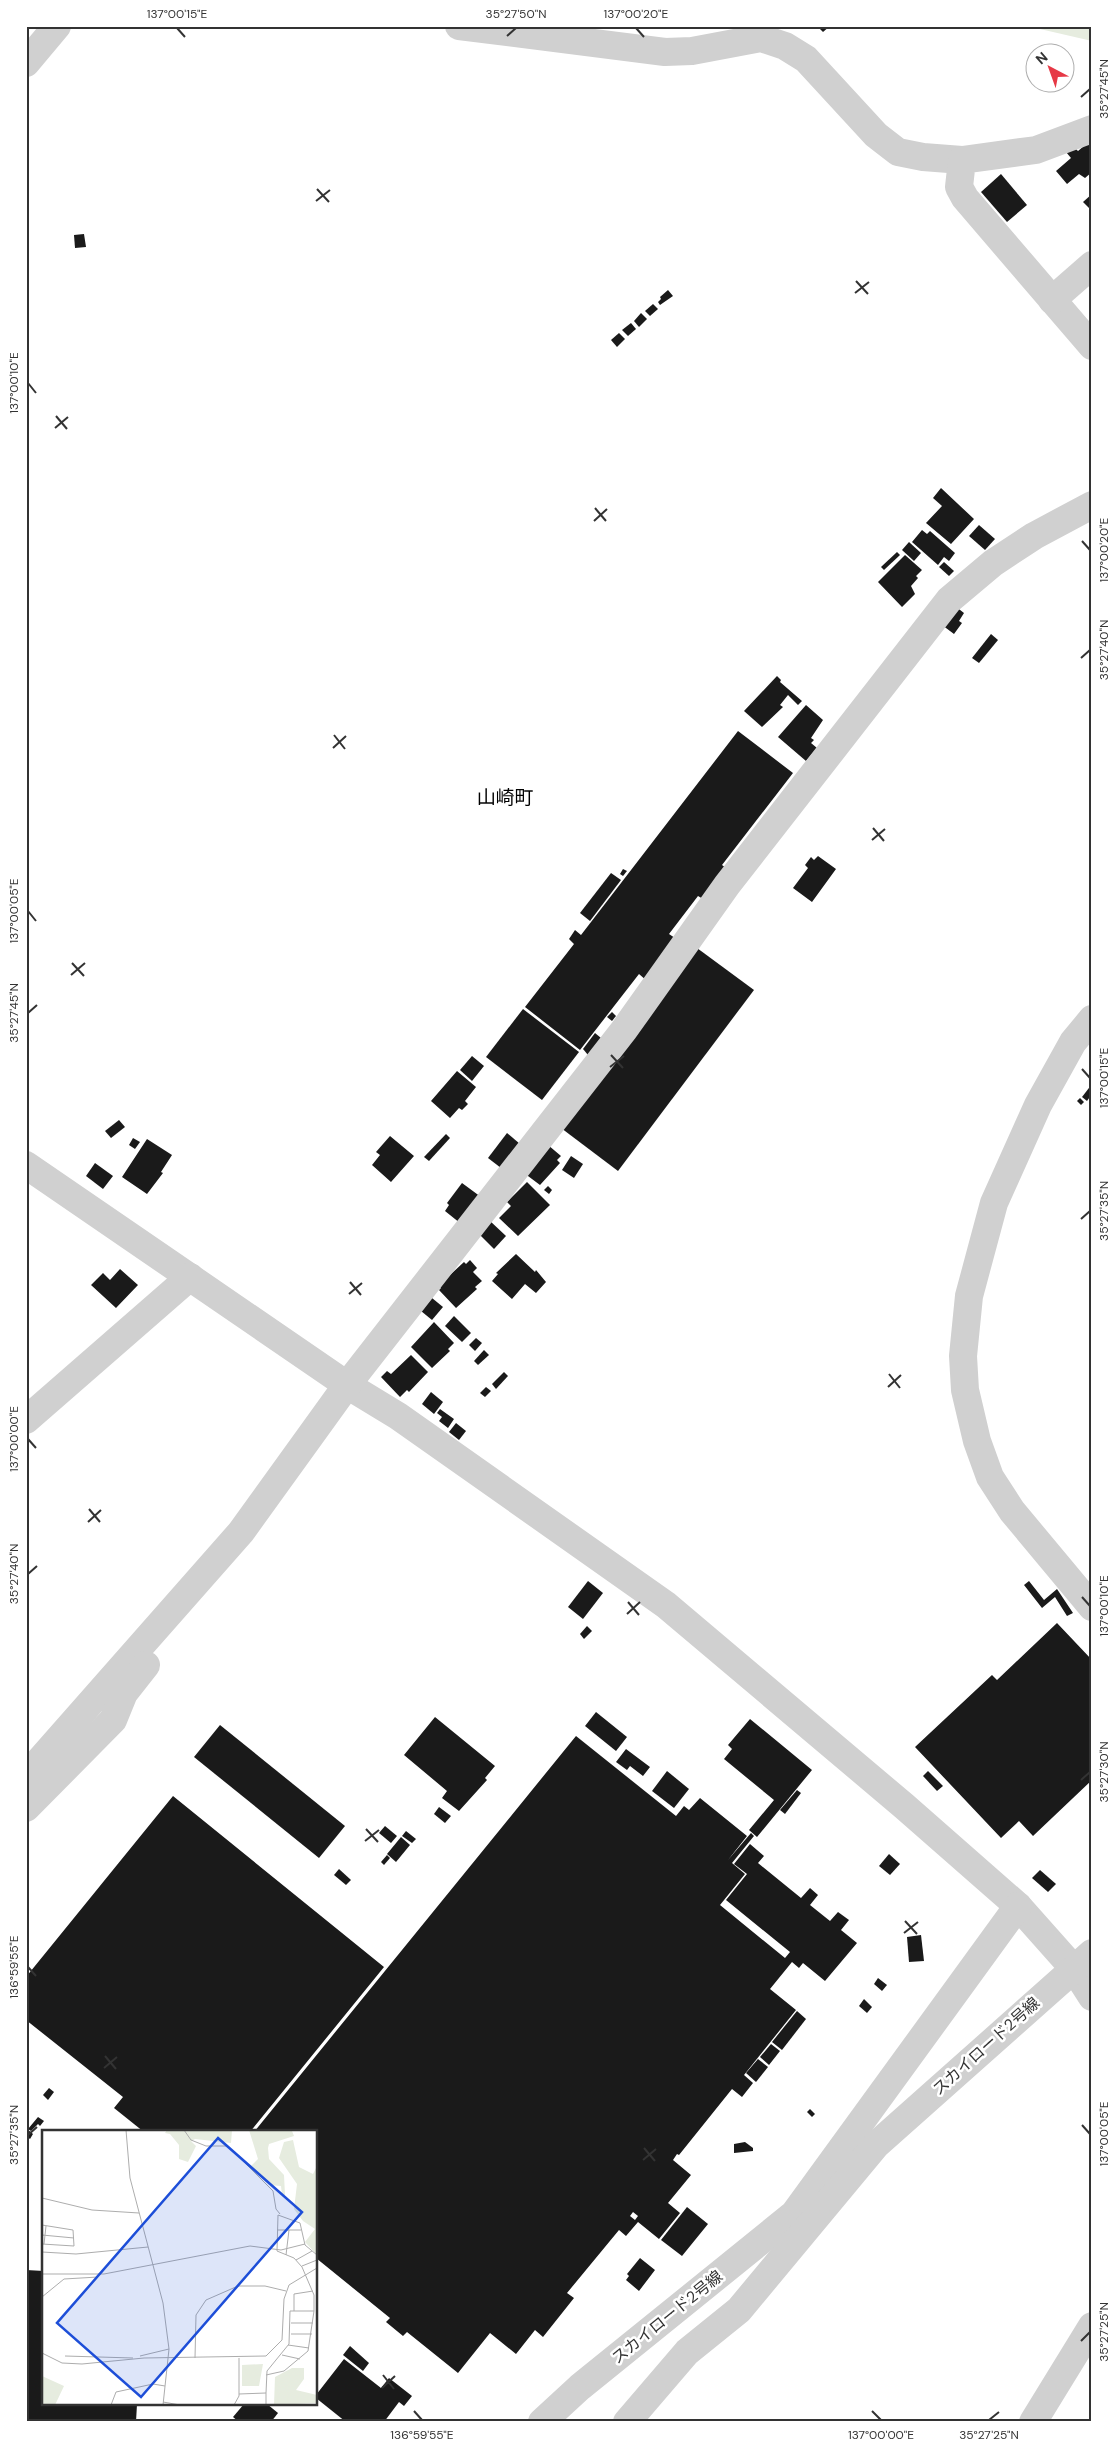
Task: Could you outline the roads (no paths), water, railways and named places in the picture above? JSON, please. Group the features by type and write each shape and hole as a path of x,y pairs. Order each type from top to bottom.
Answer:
{"street":[{"path":"26,62 57,26"},
{"path":"459,26 664,52 692,51 761,38 785,46 806,59 876,135 898,152 923,157 962,160 1036,150 1092,129"},
{"path":"962,160 959,187 965,198 1092,346"},
{"path":"1052,300 1092,265"},
{"path":"26,1776 241,1532 347,1385 624,1030 727,885 949,600 993,563 1034,536 1092,505"},
{"path":"1092,1019 1073,1042 1038,1105 994,1203 969,1296 963,1356 965,1390 977,1441 990,1477 1012,1511 1092,1607"},
{"path":"26,1164 347,1385 398,1416 666,1605 904,1806 1083,1961 1092,1997"},
{"path":"26,1420 190,1277"},
{"path":"26,1808 113,1720 124,1693 204,1589 224,1551"},
{"name":"スカイロード2号線","path":"542,2422 580,2388 794,2214 1018,1906"},
{"name":"スカイロード2号線","path":"627,2422 687,2352 739,2310 881,2140 1083,1961"},
{"path":"1033,2422 1092,2326"}],"district":[{"name":"山崎町","path":"505,797"}]}
